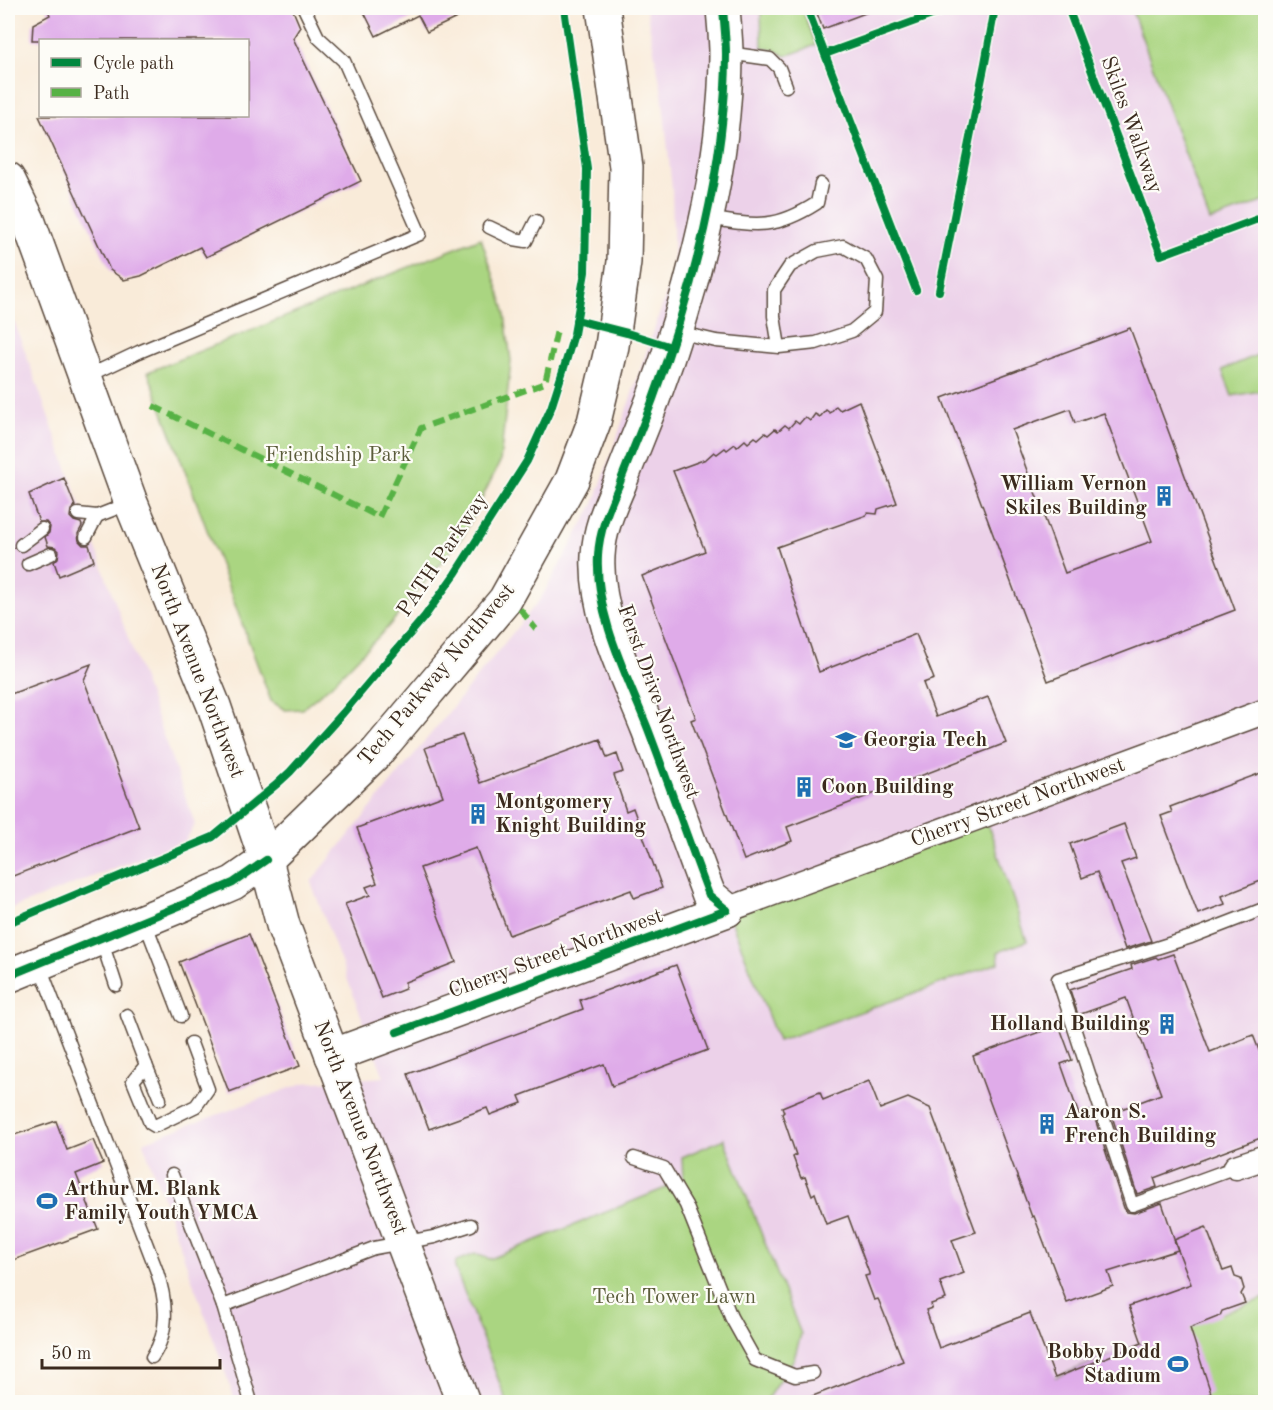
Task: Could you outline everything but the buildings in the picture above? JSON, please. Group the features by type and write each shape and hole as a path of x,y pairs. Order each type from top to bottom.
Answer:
{"main road":[{"name":"Tech Parkway Northwest","path":"8,976 233,883 266,860 377,752 505,600 572,480 594,422 612,346 624,262 626,167 603,8"},
{"name":"Ferst Drive Northwest","path":"723,8 726,53 722,121 707,218 677,332 603,524 598,556 599,589 606,619 628,686 647,728 709,896 727,910"},
{"name":"North Avenue Northwest","path":"8,179 28,220 132,503 214,706 266,860 283,925 463,1402"},
{"name":"Cherry Street Northwest","path":"332,1056 727,910"}],"street":[{"name":"Cherry Street Northwest","path":"727,910 1266,711"},
{"path":"1236,1167 1266,1157"}],"lane":[{"path":"85,377 420,234 344,61 318,37 304,8"},
{"path":"726,53 770,60 779,68 786,86"},
{"path":"707,218 752,226 776,223 799,214 817,203 821,184"},
{"path":"489,227 514,239 526,241 536,221"},
{"path":"677,332 716,341 779,347 816,343 852,331 875,312 877,280 866,259 843,246 817,251 790,266 774,290 774,316 779,347"},
{"path":"78,514 97,516 132,503"},
{"path":"86,537 97,516"},
{"path":"21,545 42,529"},
{"path":"28,564 51,554"},
{"path":"1236,1167 1132,1205 1058,979 1191,937 1266,908"},
{"path":"145,920 181,1016"},
{"path":"100,938 116,984"},
{"path":"39,963 164,1294 163,1334 159,1348 152,1357"},
{"path":"127,1015 160,1099"},
{"path":"146,1065 133,1081 150,1123 155,1126 196,1106 208,1089 191,1042"},
{"path":"634,1158 664,1168 686,1205 731,1317 755,1360 795,1376 813,1373"},
{"path":"172,1175 223,1306 251,1402"},
{"path":"223,1306 374,1248 434,1237 471,1225"}],"shaded area":[{"name":"Georgia Tech","path":"646,8 1265,8 1265,1402 233,1402 234,1397 143,1142 304,1083 384,1077 311,882 541,598 594,504 674,272 672,189 662,93"},
{"path":"8,304 195,824 186,840 8,910"}],"green space":[{"path":"761,8 802,8 816,45 786,56 762,47"},
{"path":"1131,8 1265,8 1265,201 1210,221"},
{"name":"Friendship Park","path":"481,238 504,307 511,361 500,462 463,536 388,627 331,685 302,709 285,710 271,701 148,372"},
{"path":"1262,353 1265,361 1265,390 1232,396 1222,370"},
{"path":"985,815 1027,941 998,952 999,963 778,1041 727,910"},
{"name":"Tech Tower Lawn","path":"724,1139 801,1334 794,1359 765,1402 507,1402 455,1268 456,1261 475,1254 490,1259 683,1181 682,1157"},
{"name":"Bobby Dodd Stadium","path":"1265,1298 1265,1402 992,1402 1189,1325"}],"marked path":[{"path":"153,406 379,517 421,428 545,383 557,330"},
{"path":"520,609 536,629"}],"cycle path":[{"name":"PATH Parkway","path":"8,923 213,837 277,784 343,713 425,616 455,574 527,461 551,408 567,358 574,334 585,272 587,169 564,8"},
{"path":"723,8 726,48 724,97 720,140 704,229 681,317 667,359 605,520 600,538 598,578 614,645 648,729 709,895 727,910"},
{"path":"807,8 916,290"},
{"path":"825,54 951,8"},
{"path":"939,291 995,8"},
{"name":"Skiles Walkway","path":"1068,8 1161,255 1266,216"},
{"path":"576,320 671,347"},
{"path":"8,976 233,883 266,860"},
{"path":"397,1032 727,910"}],"place":[{"name":"William Vernon Skiles Building","path":"1164,496"},
{"name":"Georgia Tech","path":"846,740"},
{"name":"Coon Building","path":"804,787"},
{"name":"Montgomery Knight Building","path":"478,814"},
{"name":"Holland Building","path":"1167,1024"},
{"name":"Aaron S. French Building","path":"1047,1124"},
{"name":"Arthur M. Blank Family Youth YMCA","path":"47,1201"},
{"name":"Bobby Dodd Stadium","path":"1178,1364"}]}
